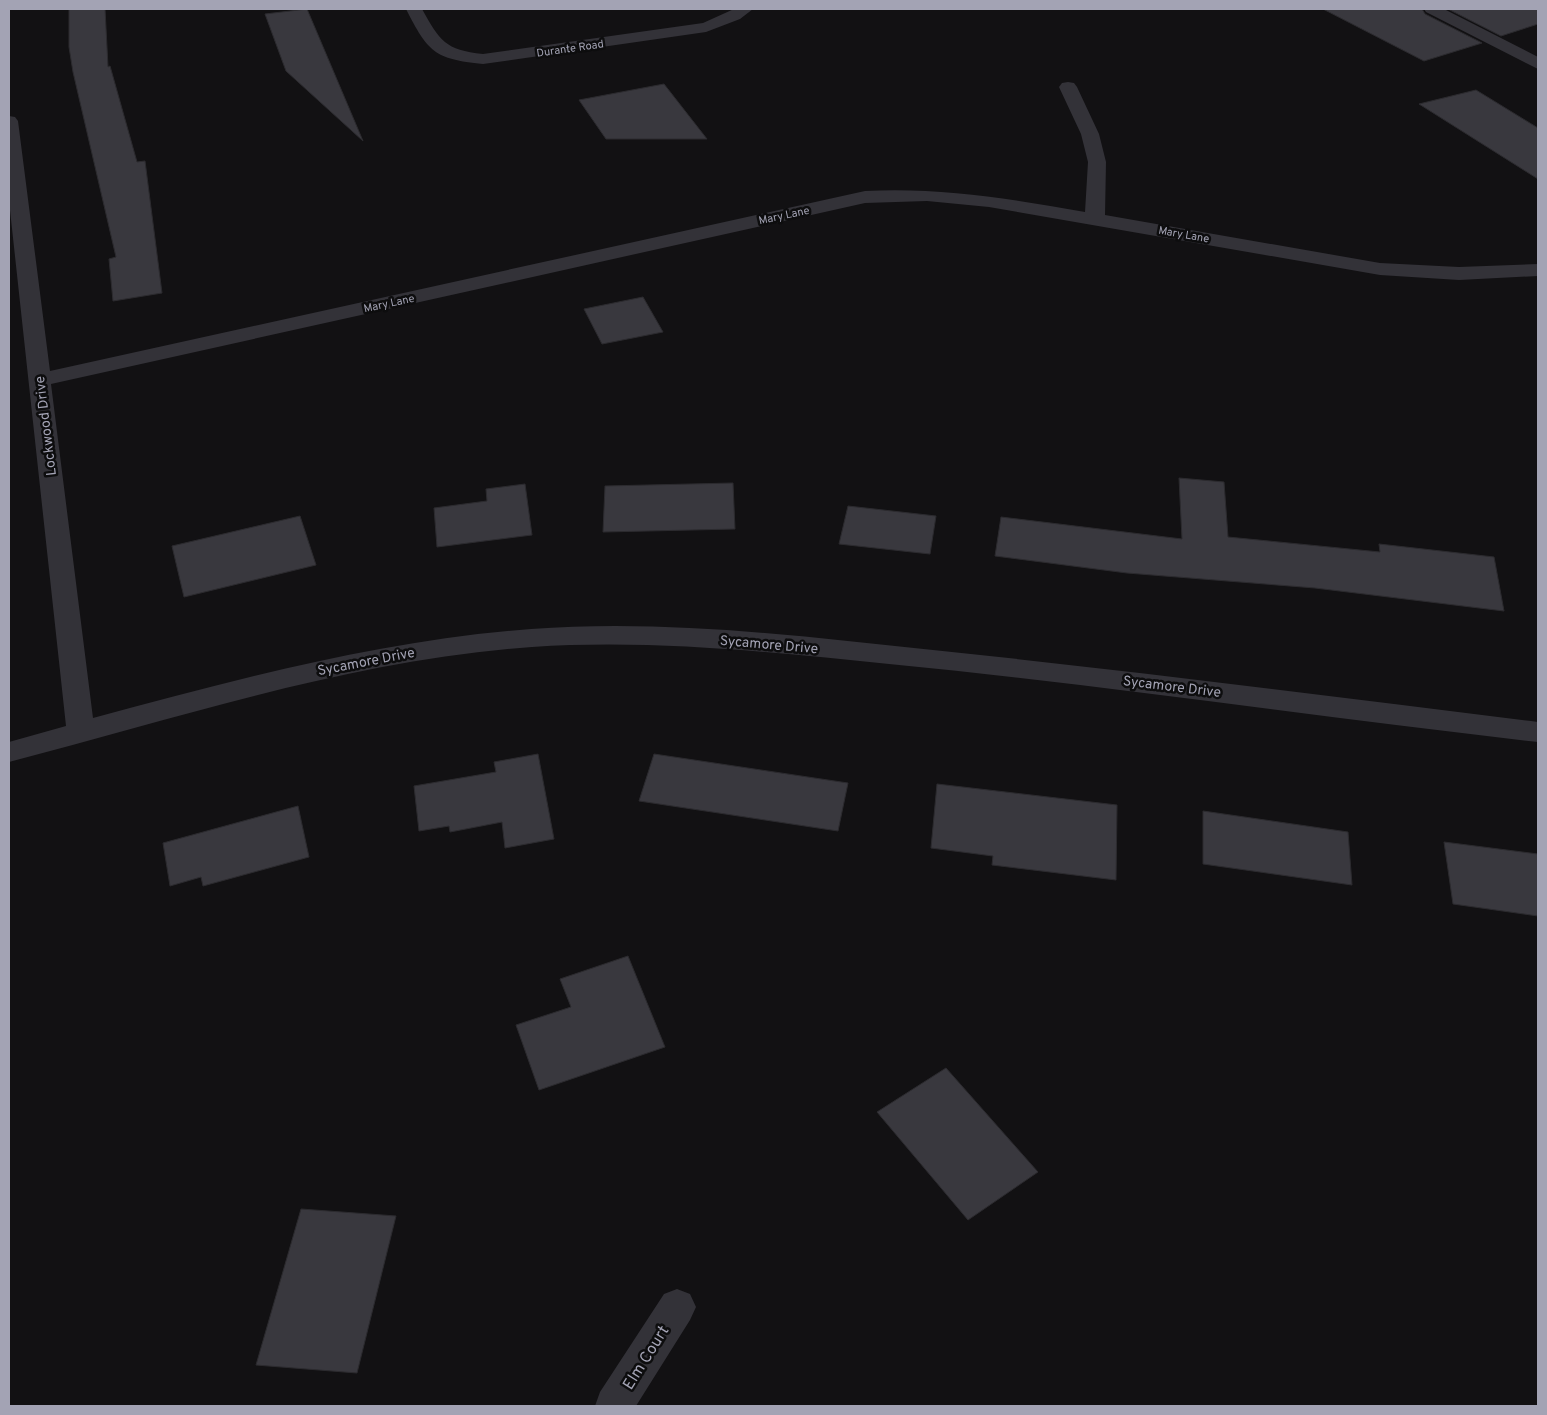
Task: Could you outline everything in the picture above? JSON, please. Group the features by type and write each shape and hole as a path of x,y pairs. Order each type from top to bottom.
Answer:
{"street":[{"name":"Durante Road","path":"414,9 433,45 444,52 461,57 483,59 706,27 734,16 745,9"},
{"path":"1432,9 1538,64"},
{"path":"1068,87 1090,134 1097,162 1095,218"},
{"name":"Lockwood Drive","path":"9,121 81,732"},
{"name":"Mary Lane","path":"40,380 866,197 907,194 947,195 1095,218 1380,269 1441,275 1500,274 1538,270"},
{"name":"Sycamore Drive","path":"9,752 322,668 417,651 533,638 629,635 724,639 1055,672 1538,732"},
{"name":"Elm Court","path":"614,1406 677,1307"}],"building":[{"path":"69,9 105,9 108,67 110,66 137,162 145,161 162,293 113,301 109,259 116,257 73,72 69,47"},
{"path":"307,9 363,141 286,71 265,14"},
{"path":"1323,9 1422,9 1425,14 1482,43 1424,61"},
{"path":"1448,9 1538,9 1538,24 1501,36"},
{"path":"664,84 707,139 606,139 579,100"},
{"path":"1476,90 1538,128 1538,179 1419,104"},
{"path":"643,297 663,332 602,344 584,309"},
{"path":"1179,478 1224,482 1228,537 1380,552 1379,544 1494,557 1504,611 1315,588 1127,573 995,556 1001,517 1182,539"},
{"path":"733,483 735,529 603,532 605,486"},
{"path":"525,484 532,535 437,547 434,508 487,501 486,489"},
{"path":"848,506 936,516 930,554 839,544"},
{"path":"300,516 316,565 184,597 172,546"},
{"path":"538,754 554,839 505,848 502,822 450,832 449,826 419,831 414,786 496,772 494,762"},
{"path":"654,754 848,783 838,831 639,801"},
{"path":"937,784 1117,805 1116,880 992,865 993,856 931,848"},
{"path":"298,806 309,857 203,886 201,877 170,886 163,843"},
{"path":"1203,811 1348,832 1352,885 1203,864"},
{"path":"1444,842 1538,854 1538,916 1453,904"},
{"path":"628,956 665,1047 539,1090 516,1025 571,1007 560,979"},
{"path":"946,1068 1038,1172 968,1220 877,1112"},
{"path":"301,1209 396,1216 357,1373 256,1365"}]}
